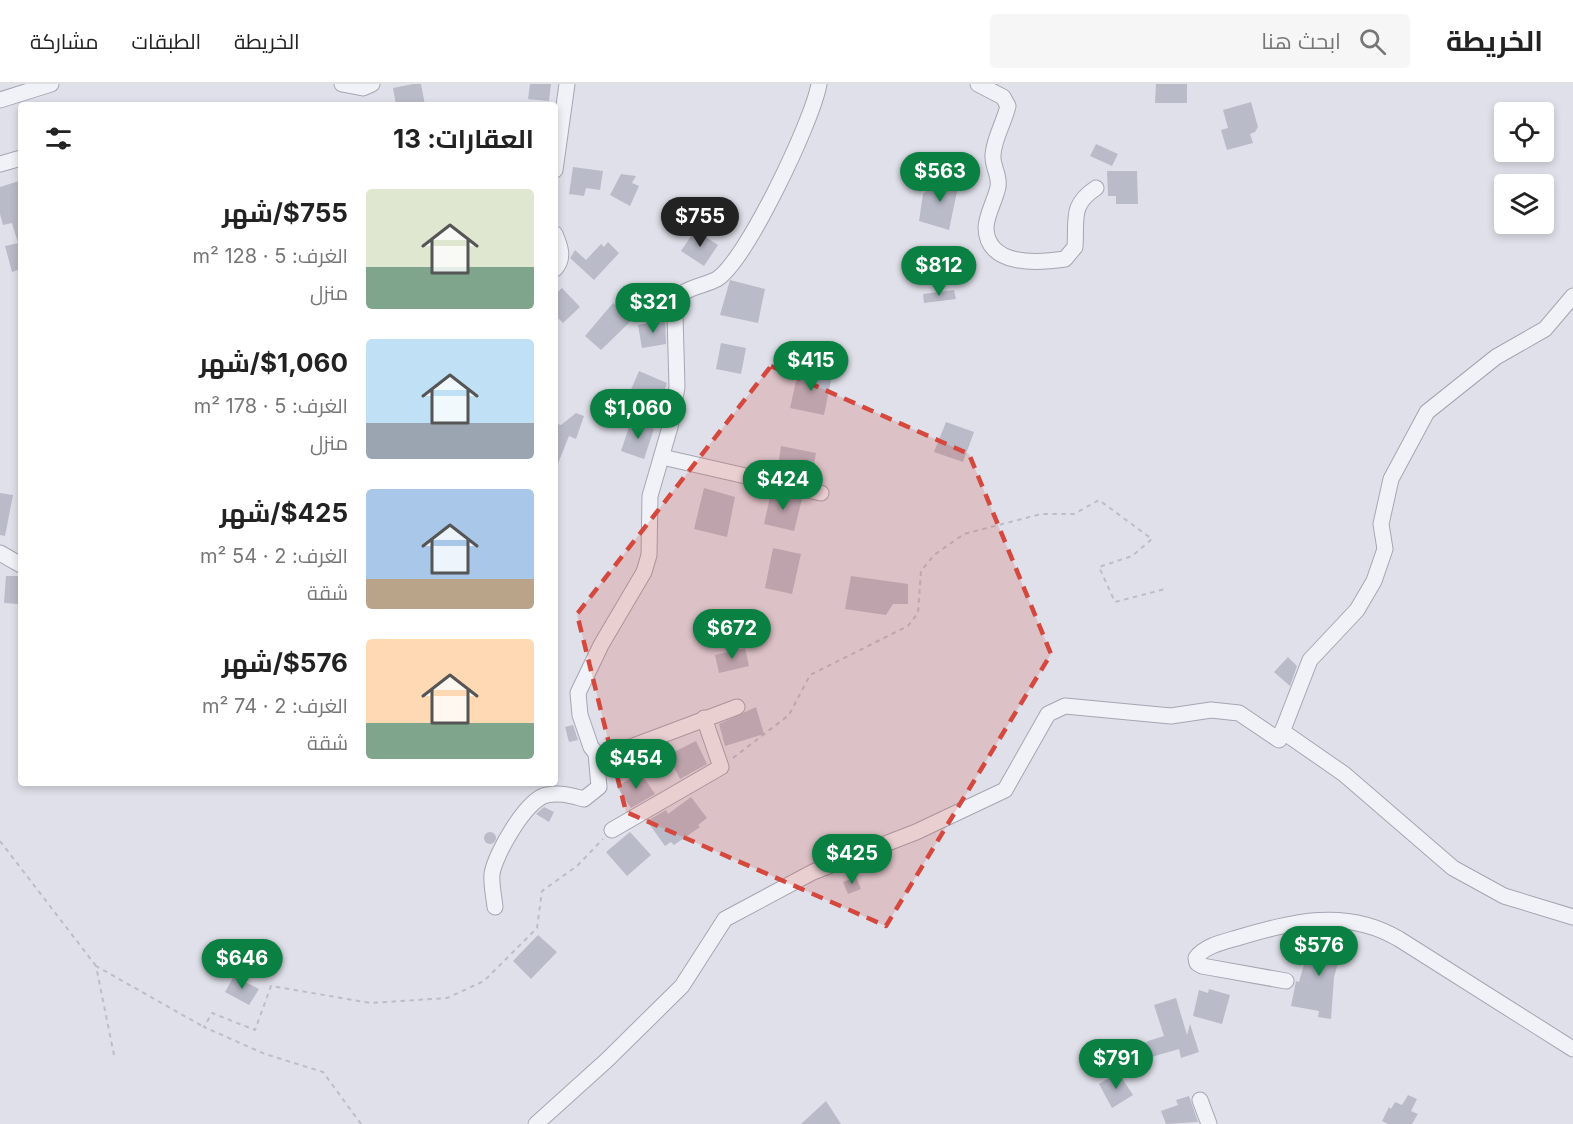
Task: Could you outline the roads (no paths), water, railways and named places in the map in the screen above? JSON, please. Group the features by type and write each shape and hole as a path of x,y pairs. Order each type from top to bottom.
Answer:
{"street":[{"path":"0,100 51,84"},
{"path":"342,84 363,88 372,84"},
{"path":"558,148 567,84"},
{"path":"495,907 492,874 503,847 528,807 545,795 564,794 584,799 599,787 596,753 580,715 578,693 601,645 644,572 649,555 650,496 662,457 677,387 675,315 678,303 683,293 717,278 732,264 772,199 817,94 819,84"},
{"path":"978,84 1004,97 1008,106 993,153 999,180 986,228 988,241 994,250 1004,257 1024,261 1065,259 1075,248 1076,213 1081,198 1096,188"},
{"path":"0,164 18,159"},
{"path":"558,244 561,253 558,265"},
{"path":"536,1124 607,1060 682,986 725,918 813,872 916,832 1005,790 1048,714 1065,706 1171,716 1211,710 1239,713 1278,740 1310,660 1357,610 1374,581 1385,549 1381,524 1391,479 1427,412 1496,357 1545,329 1573,296"},
{"path":"662,457 821,493"},
{"path":"0,554 18,563"},
{"path":"596,753 604,757 612,755 737,707"},
{"path":"612,830 721,767 704,718"},
{"path":"1282,731 1344,774 1454,868 1504,896 1573,917"},
{"path":"1286,981 1202,966 1197,963 1196,958 1209,948 1301,920 1333,920 1368,926 1399,939 1573,1049"},
{"path":"1200,1100 1209,1124"}]}
